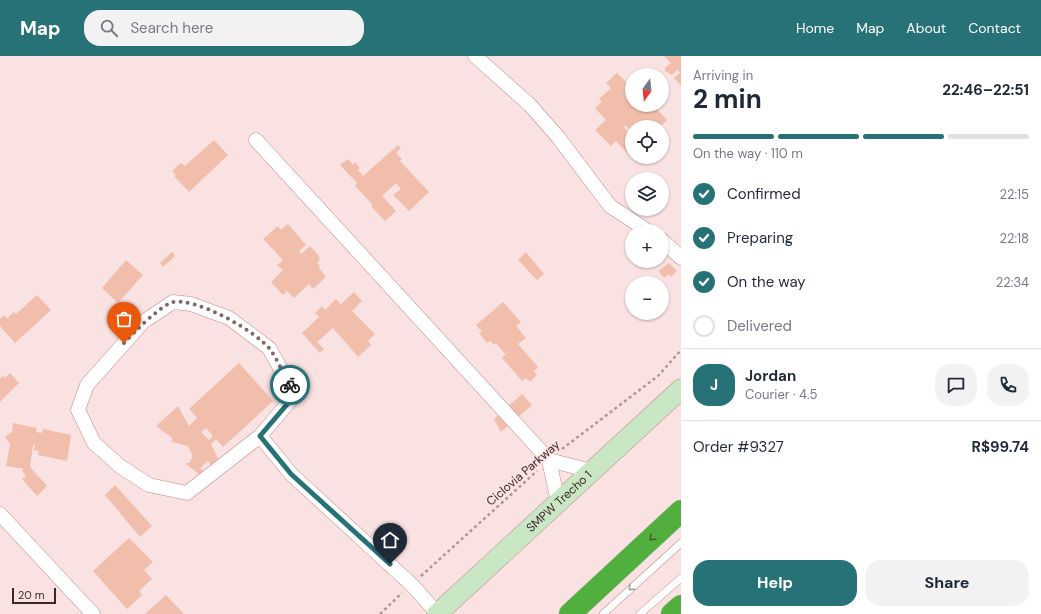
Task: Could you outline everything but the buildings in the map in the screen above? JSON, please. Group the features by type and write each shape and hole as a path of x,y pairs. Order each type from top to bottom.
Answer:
{"highway":[{"path":"570,614 681,511"},
{"path":"672,614 681,606"}],"street":[{"path":"475,56 530,105 558,137 610,206 637,224"},
{"path":"256,140 549,460 558,502"},
{"path":"669,247 681,258"},
{"path":"173,302 190,304 230,318 269,348 295,395 260,436 187,493 149,485 121,467 94,443 78,410 87,385 143,322 173,302"},
{"name":"SMPW Trecho 1","path":"437,614 590,471 681,389"},
{"path":"260,436 291,474 412,585 437,614"},
{"path":"549,460 590,471"},
{"path":"0,514 93,614"}],"lane":[{"path":"603,614 681,543"},
{"path":"640,614 681,578"}],"path":[{"name":"Ciclovia Parkway","path":"380,614 549,460 658,376 681,350"}],"way so far":[{"path":"124,343 143,322 173,302 190,304 230,318 269,348 290,385"}],"route":[{"path":"290,385 295,395 260,436 291,474 390,564"}]}
